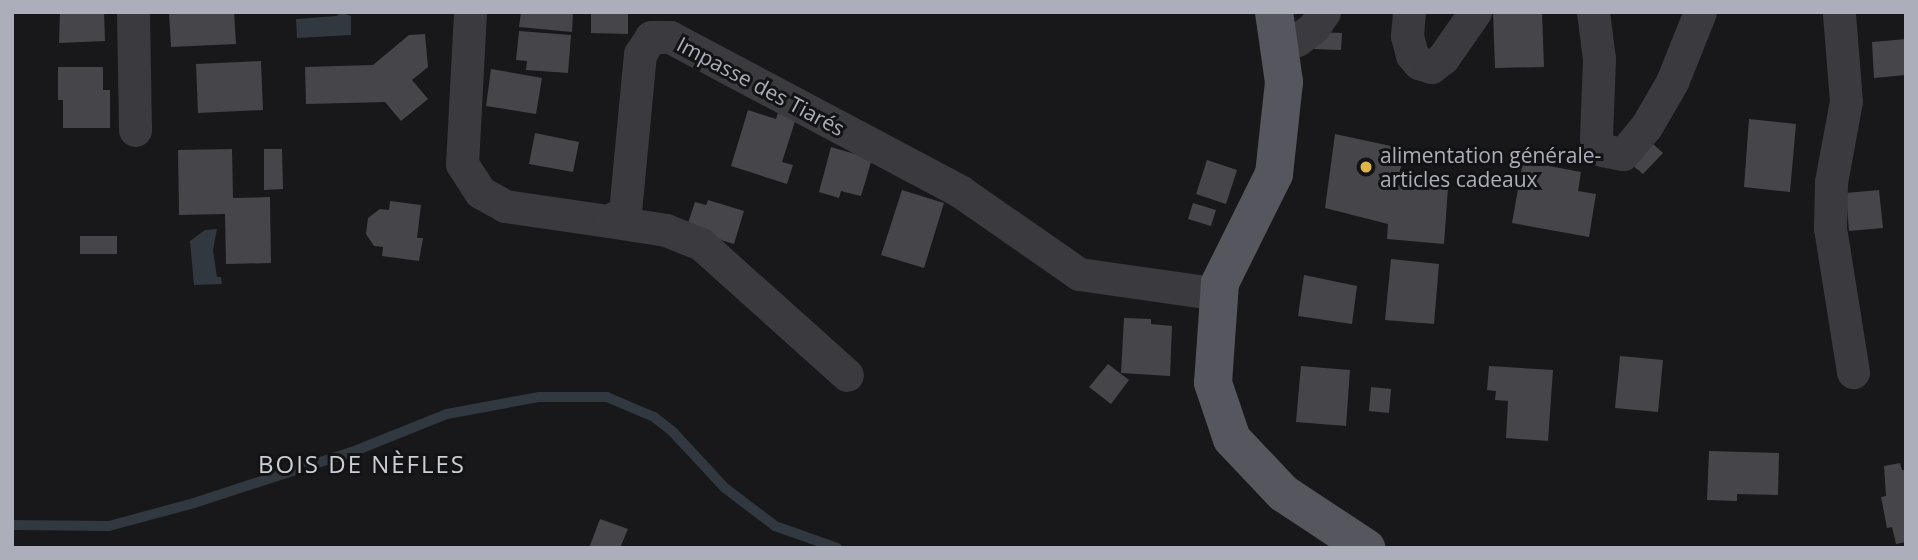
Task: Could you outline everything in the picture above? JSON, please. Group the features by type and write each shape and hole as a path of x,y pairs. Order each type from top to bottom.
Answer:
{"main road":[{"path":"1276,29 1284,82 1274,174 1220,283 1213,383 1232,439 1283,493 1366,548"}],"street":[{"path":"133,12 135,130"},
{"path":"470,12 462,164 480,192 505,206 666,230 701,244 847,375"},
{"path":"1276,29 1297,40 1314,27 1324,12"},
{"path":"1409,12 1407,36 1412,55 1419,64 1431,67 1443,58 1475,12"},
{"path":"1593,12 1599,59 1596,138 1602,149 1623,154 1646,127 1672,82 1700,12"},
{"path":"1836,13 1846,101 1831,182 1830,228 1853,372"},
{"name":"Impasse des Tiarés","path":"608,221 625,212 640,54 651,37 670,37 961,192 1079,274 1219,293"}],"shaded area":[{"path":"340,12 351,16 351,35 297,38 296,19 337,16"},
{"path":"217,229 213,250 217,277 221,277 222,284 194,285 190,241 205,230"}],"building":[{"path":"60,12 104,12 105,41 59,43"},
{"path":"169,12 234,12 236,44 171,47"},
{"path":"521,12 573,12 572,32 519,27"},
{"path":"591,12 628,12 628,34 591,33"},
{"path":"1493,12 1542,12 1544,67 1495,68"},
{"path":"519,31 571,35 568,73 526,70 527,61 516,60"},
{"path":"1314,32 1342,33 1341,50 1313,49"},
{"path":"425,34 428,67 412,80 428,99 401,121 385,102 306,104 305,67 373,65 409,35"},
{"path":"1906,39 1906,75 1874,78 1872,42"},
{"path":"261,61 263,110 198,113 196,64"},
{"path":"58,67 103,67 103,90 110,90 110,128 63,128 63,100 58,100"},
{"path":"491,69 542,78 536,114 486,106"},
{"path":"780,106 798,112 782,162 793,165 787,184 731,166 748,110 776,119"},
{"path":"1749,119 1796,124 1790,192 1744,187"},
{"path":"535,133 579,142 573,172 529,164"},
{"name":"alimentation générale- articles cadeaux","path":"1335,134 1405,149 1397,185 1448,188 1444,244 1387,239 1388,224 1325,208"},
{"path":"1652,143 1663,153 1643,174 1632,165"},
{"path":"831,147 872,159 861,196 841,191 839,198 819,192"},
{"path":"232,149 233,198 270,197 271,263 226,264 225,214 179,215 178,150"},
{"path":"264,149 282,149 283,189 264,190"},
{"path":"1207,160 1237,170 1226,204 1196,194"},
{"path":"1523,161 1581,172 1578,191 1596,194 1589,237 1512,223"},
{"path":"902,190 944,203 924,268 881,255"},
{"path":"1879,190 1883,228 1849,231 1846,193"},
{"path":"708,200 744,211 734,244 698,233 688,223 695,202 706,205"},
{"path":"390,201 421,205 417,238 423,238 419,261 382,256 383,247 374,246 366,234 368,218 380,209 389,210"},
{"path":"1193,203 1216,210 1211,226 1188,219"},
{"path":"80,236 117,236 117,254 80,254"},
{"path":"1391,259 1439,264 1434,324 1385,320"},
{"path":"1304,275 1357,286 1352,324 1298,316"},
{"path":"1124,318 1151,319 1151,324 1172,326 1170,376 1121,373"},
{"path":"1620,356 1663,360 1658,412 1615,408"},
{"path":"1108,364 1129,380 1111,404 1089,387"},
{"path":"1301,366 1350,370 1346,426 1296,422"},
{"path":"1489,366 1553,370 1548,441 1506,438 1508,401 1495,400 1496,391 1487,390"},
{"path":"1371,387 1391,389 1389,413 1369,411"},
{"path":"1709,451 1779,453 1778,495 1737,494 1737,501 1707,500"},
{"path":"1900,463 1902,470 1906,470 1906,542 1896,544 1892,527 1887,528 1881,497 1886,496 1884,466"},
{"path":"600,519 628,529 620,548 589,548"}],"waterway":[{"path":"12,525 109,526 194,503 357,450 447,414 539,397 607,397 654,417 672,431 725,488 775,526 837,548"}],"place":[{"name":"alimentation générale- articles cadeaux","path":"1366,167"}],"district":[{"name":"BOIS DE NÈFLES","path":"362,464"}]}
